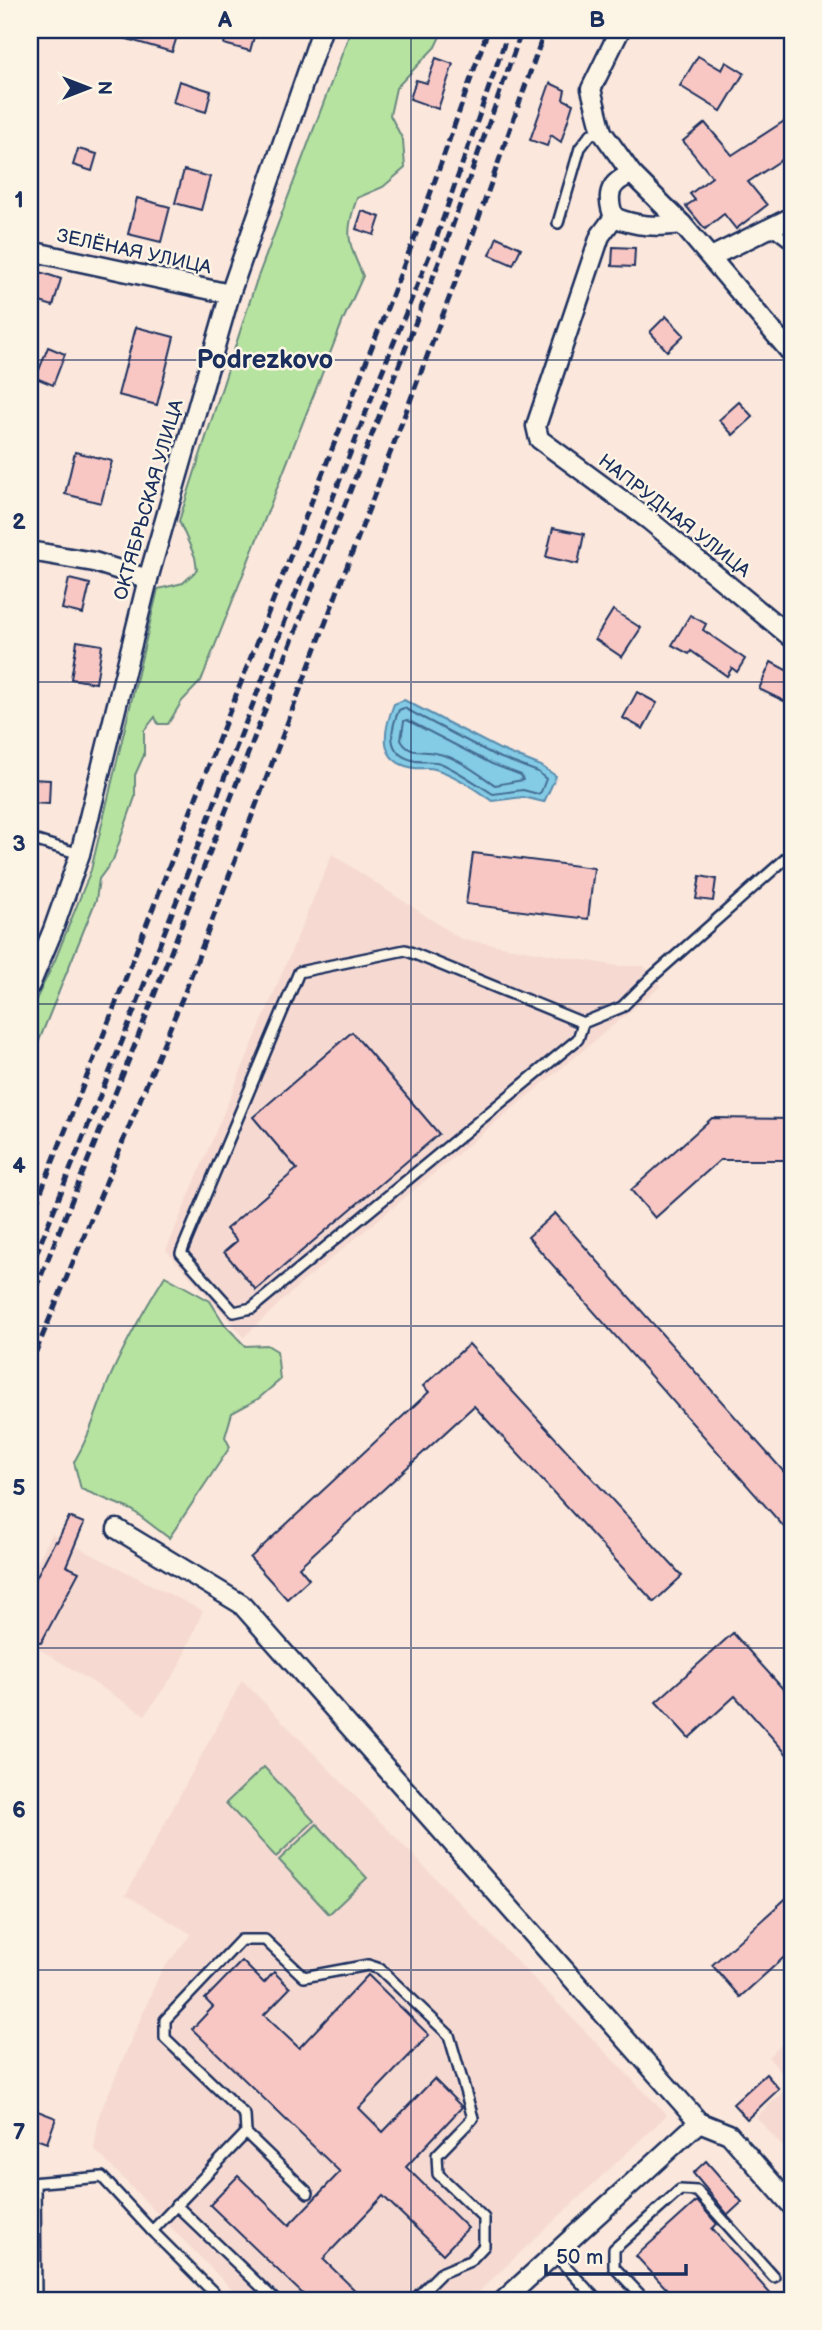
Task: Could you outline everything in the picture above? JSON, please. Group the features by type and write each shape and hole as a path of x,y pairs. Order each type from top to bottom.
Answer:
{"street":[{"name":"ОКТЯБРЬСКАЯ УЛИЦА","path":"30,985 80,854 148,579 230,294 323,30"},
{"path":"620,30 591,89 603,132 632,174 682,224 792,354"},
{"path":"632,174 618,179 612,187 609,197 614,217 645,227 682,224"},
{"name":"НАПРУДНАЯ УЛИЦА","path":"614,217 600,236 536,426 539,439 649,520 792,638"},
{"path":"711,257 792,217"},
{"name":"ЗЕЛЁНАЯ УЛИЦА","path":"30,251 230,294"},
{"path":"30,551 94,562 148,579"},
{"path":"117,1529 240,1604 699,2122 729,2134 792,2206"},
{"path":"504,2300 699,2122"}],"lane":[{"path":"558,223 580,148 591,134 603,132"},
{"path":"771,228 792,244"},
{"path":"30,839 80,854"},
{"path":"583,1023 578,1039 252,1308 234,1312 181,1253 299,972 405,950 583,1023 622,1007 792,853"},
{"path":"152,2231 246,2133 246,2115 165,2038 165,2020 241,1940 265,1940 303,1977 368,1965 380,1969 449,2035 473,2118 437,2155 438,2174 484,2218 484,2246 470,2261 441,2273 414,2300"},
{"path":"246,2133 308,2193"},
{"path":"36,2300 32,2285 32,2183 102,2177 221,2300"},
{"path":"645,2300 614,2267 614,2249 680,2190 697,2191 774,2277"},
{"path":"176,2206 275,2300"},
{"path":"554,2254 597,2300"}],"shaded area":[{"path":"332,854 461,939 618,966 644,966 661,986 299,1285 244,1337 166,1250"},
{"path":"52,1534 203,1611 177,1670 145,1715 30,1643 30,1576"},
{"path":"242,1680 667,2115 470,2300 242,2300 94,2149 99,2115 160,1973 191,1934 126,1895"},
{"path":"792,2035 792,2157 756,2117 791,2084 768,2057"}],"green space":[{"path":"351,30 443,30 435,47 396,88 390,115 403,140 405,168 383,187 357,198 350,221 349,238 363,276 201,681 182,701 168,724 158,724 155,717 144,731 144,755 135,775 135,797 113,860 99,879 96,900 30,1063 30,1012 55,960 91,870 158,589 183,583 197,570 195,557 179,521 256,282"},
{"path":"165,1276 210,1301 225,1325 245,1346 267,1345 277,1351 280,1380 258,1399 232,1413 225,1437 230,1447 169,1538 132,1510 81,1489 74,1462 119,1359"},
{"path":"264,1767 314,1821 276,1857 226,1803"},
{"path":"317,1824 367,1878 329,1914 279,1860"}],"water":[{"path":"404,700 499,749 541,766 556,776 544,802 523,797 492,801 443,772 402,765 393,759 388,752 386,734 394,704"}],"building":[{"path":"111,30 179,30 172,52 110,34"},
{"path":"227,30 256,30 250,51 224,44"},
{"path":"698,56 722,70 726,62 744,73 721,111 680,86"},
{"path":"436,58 453,64 438,109 410,99 416,80 427,83"},
{"path":"179,81 211,91 206,112 173,102"},
{"path":"550,83 565,90 563,99 573,104 561,142 551,135 547,146 530,140"},
{"path":"792,116 792,153 748,182 767,205 736,229 724,214 705,229 686,206 695,200 690,194 712,177 683,141 705,123 732,155"},
{"path":"78,149 97,154 92,171 73,165"},
{"path":"184,170 210,177 201,210 175,203"},
{"path":"137,198 170,207 161,242 128,234"},
{"path":"362,211 380,217 374,235 356,229"},
{"path":"497,237 521,248 513,265 490,255"},
{"path":"613,247 635,248 634,267 612,266"},
{"path":"34,270 61,279 53,306 30,299"},
{"path":"666,316 684,335 667,351 650,332"},
{"path":"136,327 174,337 157,405 118,395"},
{"path":"48,347 65,354 53,385 36,378"},
{"path":"739,402 753,417 733,435 719,420"},
{"path":"75,452 112,461 101,503 65,494"},
{"path":"553,528 584,534 578,564 546,557"},
{"path":"69,579 90,584 83,614 62,609"},
{"path":"613,610 641,628 622,657 595,639"},
{"path":"690,615 706,624 703,630 745,659 737,672 732,668 727,676 691,651 689,654 672,645"},
{"path":"77,641 102,645 96,683 71,679"},
{"path":"771,662 792,673 792,705 759,689"},
{"path":"637,692 657,703 643,729 623,718"},
{"path":"30,779 50,780 49,804 30,803"},
{"path":"473,853 594,868 588,919 466,904"},
{"path":"700,876 716,879 713,901 696,899"},
{"path":"352,1032 439,1134 256,1290 224,1252 237,1241 226,1229 297,1169 253,1117"},
{"path":"712,1118 792,1119 792,1160 720,1160 655,1218 631,1190"},
{"path":"555,1213 784,1472 792,1464 792,1519 784,1527 528,1237"},
{"path":"469,1344 682,1576 654,1602 474,1406 299,1567 309,1579 287,1599 250,1558 429,1392 423,1386"},
{"path":"69,1517 84,1523 66,1566 79,1572 41,1643 30,1637 30,1589"},
{"path":"733,1633 792,1699 792,1760 735,1696 689,1738 656,1702"},
{"path":"792,1893 792,1950 740,1997 712,1965"},
{"path":"242,1961 264,1983 274,1972 290,1988 264,2015 299,2048 368,1975 429,2035 359,2108 383,2132 434,2079 462,2107 406,2167 468,2228 443,2254 383,2196 323,2259 365,2300 309,2300 210,2205 238,2176 289,2225 340,2172 192,2029 213,2007 205,1999"},
{"path":"766,2074 779,2089 747,2119 733,2104"},
{"path":"30,2108 56,2118 47,2143 30,2137"},
{"path":"706,2161 742,2202 728,2215 693,2173"},
{"path":"697,2201 717,2224 712,2229 776,2300 677,2300 636,2256"}],"railway":[{"path":"30,1219 416,234 488,30"},
{"path":"30,1269 123,1039 377,384 436,239 509,30"},
{"path":"30,1303 136,1042 446,244 522,30"},
{"path":"30,1366 186,989 466,254 545,30"}],"district":[{"name":"Podrezkovo","path":"265,360"}]}
